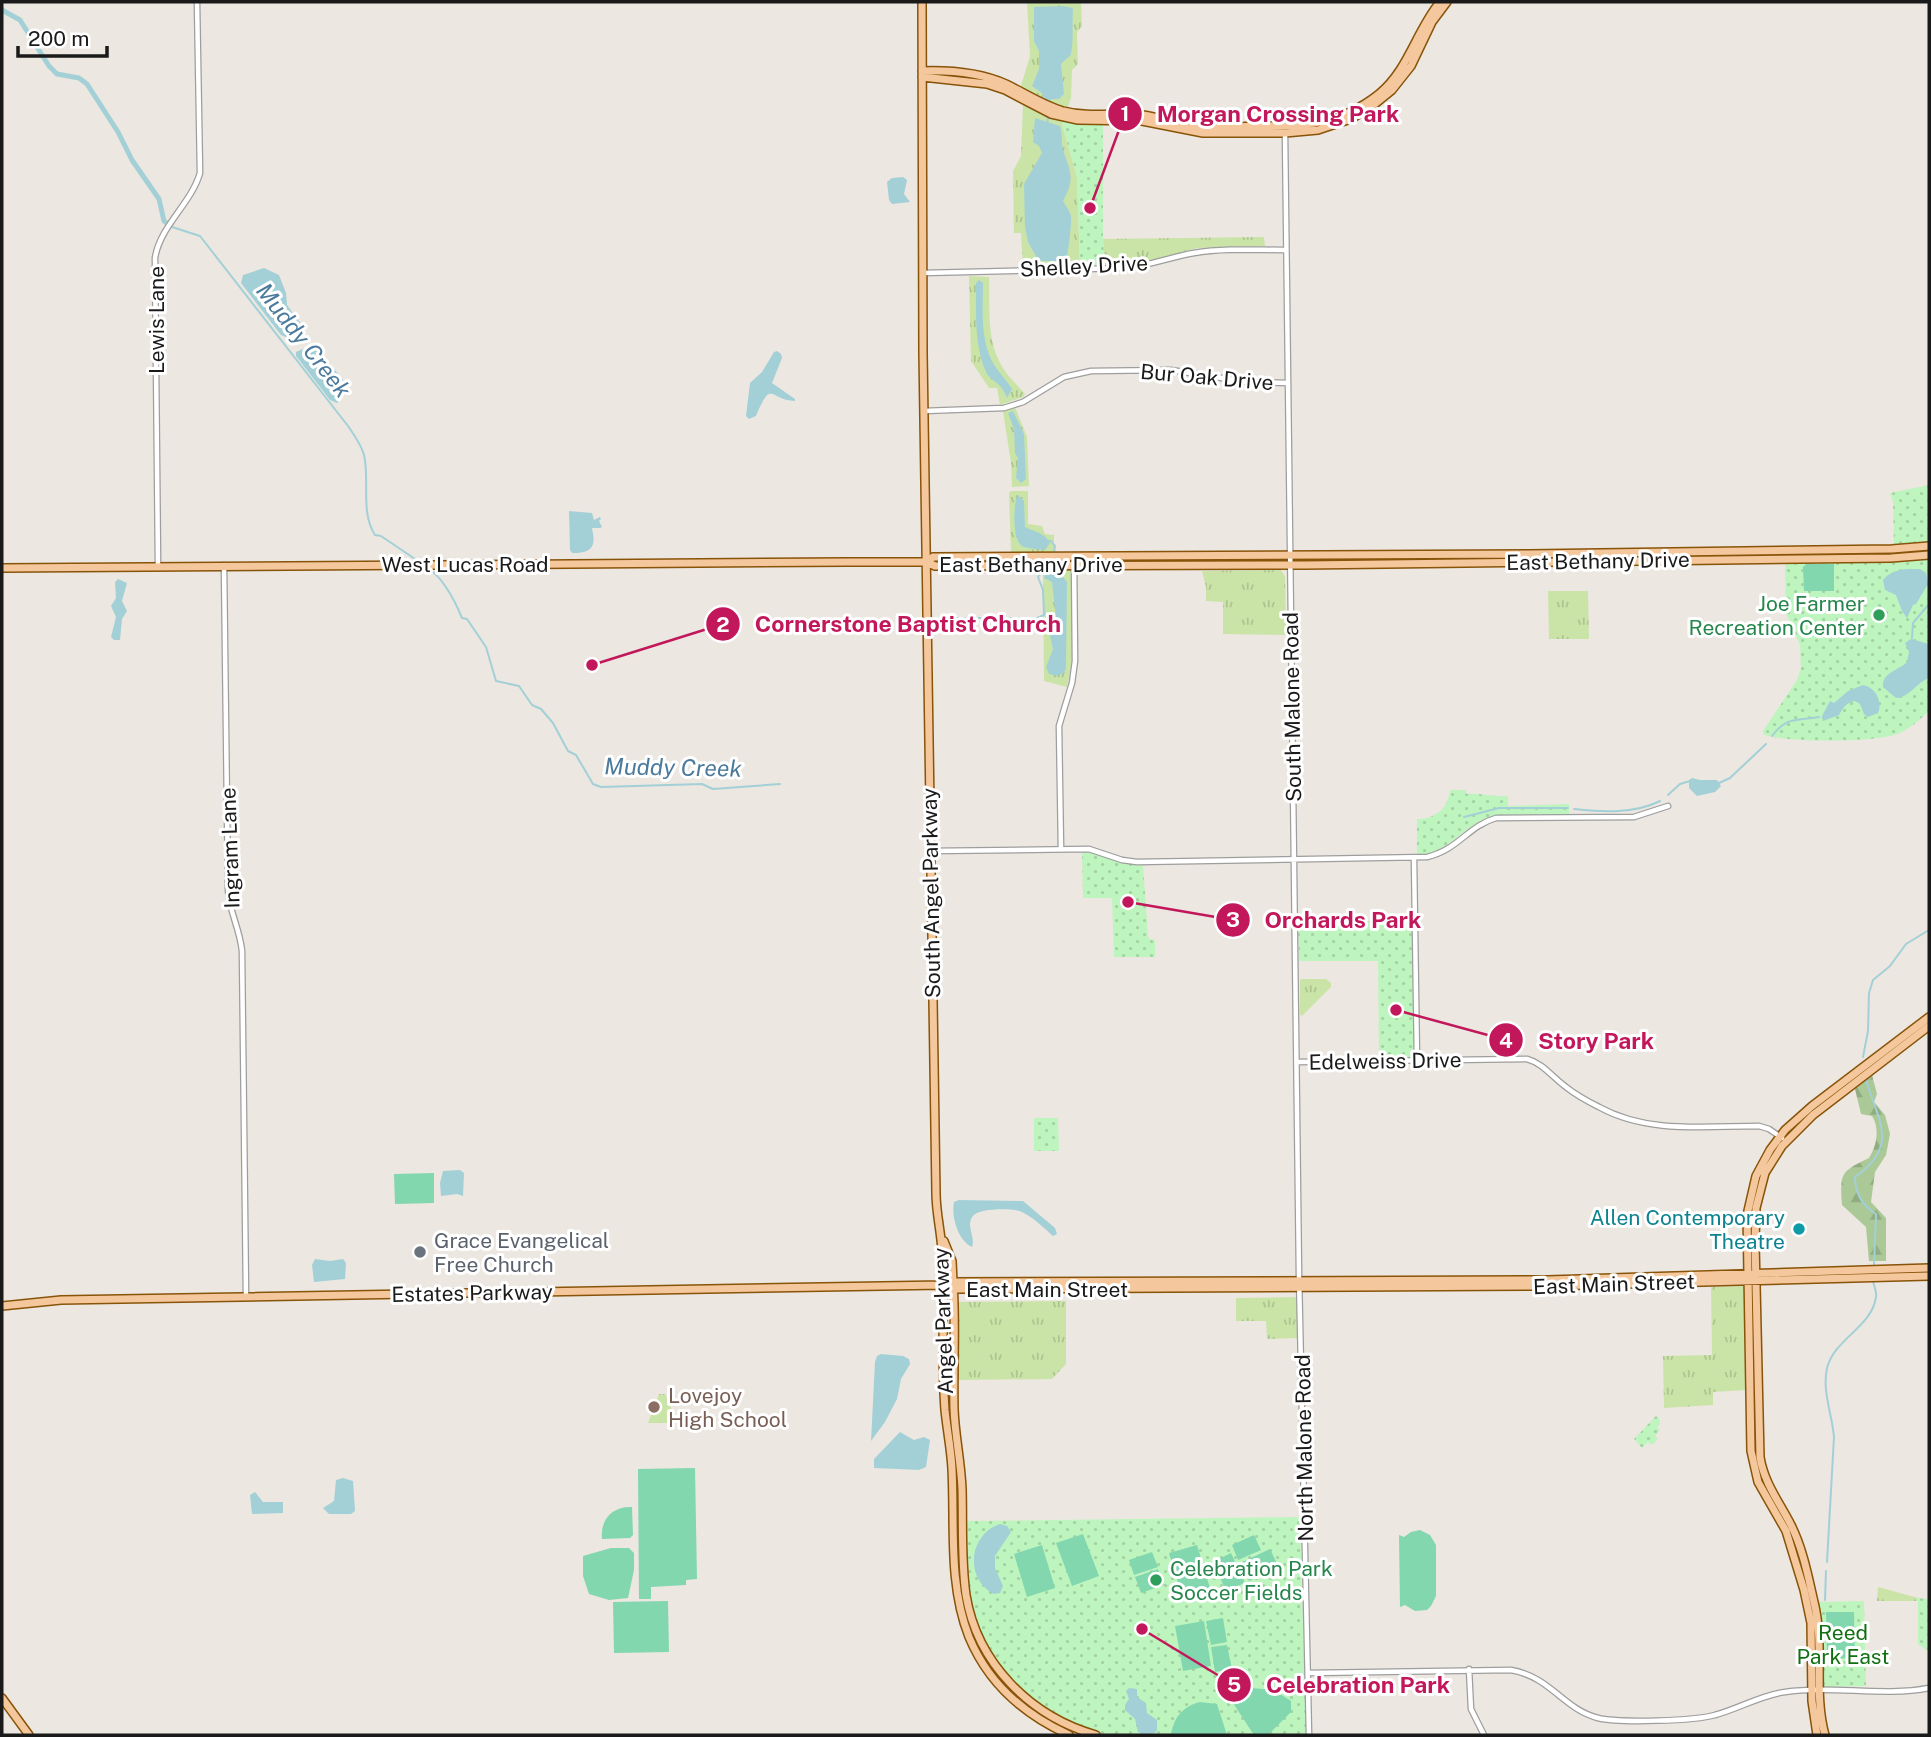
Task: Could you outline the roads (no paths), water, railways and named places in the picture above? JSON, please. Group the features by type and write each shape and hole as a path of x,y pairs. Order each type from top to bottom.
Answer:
{"main road":[{"path":"922,2 927,562"},
{"path":"1285,129 1330,121 1378,94 1403,67 1423,27 1440,2"},
{"path":"922,74 964,72 992,79 1014,92 1075,113 1146,115 1203,127 1332,127 1383,98 1411,66 1432,22 1447,2"},
{"name":"East Bethany Drive","path":"1849,554 1929,546"},
{"name":"East Bethany Drive","path":"927,562 935,566 1074,561 1849,554 1903,558 1929,555"},
{"name":"West Lucas Road","path":"2,568 927,562"},
{"name":"South Angel Parkway","path":"927,562 938,1224"},
{"path":"1817,1735 1813,1714 1818,1622 1798,1541 1767,1480 1760,1457 1752,1277 1752,1208 1760,1167 1779,1135 1918,1030 1929,1017"},
{"path":"1918,1030 1929,1027"},
{"path":"1752,1208 1765,1173 1786,1141 1844,1086"},
{"name":"Angel Parkway","path":"938,1224 951,1261 954,1411 961,1464 965,1587 973,1622 997,1668 1023,1697 1064,1724 1093,1735"},
{"name":"Angel Parkway","path":"938,1224 942,1245 945,1410 952,1462 957,1592 963,1620 979,1657 1003,1690 1034,1716 1069,1735"},
{"name":"East Main Street","path":"1752,1277 1787,1280 1853,1270 1929,1268"},
{"name":"East Main Street","path":"1411,1283 1596,1285 1674,1279 1817,1275 1929,1276"},
{"path":"1596,1285 1630,1281 1632,1277"},
{"name":"East Main Street","path":"953,1285 995,1289 1095,1285 1370,1284 1632,1277 1674,1279"},
{"path":"995,1289 1021,1285 1024,1282"},
{"name":"East Main Street","path":"943,1285 1024,1282 1095,1285"},
{"name":"Estates Parkway","path":"2,1306 51,1301 943,1285"},
{"path":"1816,1691 1825,1735"},
{"path":"2,1698 29,1735"}],"street":[{"name":"Lewis Lane","path":"158,565 155,257 159,243 193,190 200,173 197,2"},
{"name":"South Malone Road","path":"1285,129 1300,1284"},
{"name":"Shelley Drive","path":"923,273 1144,267 1180,256 1210,251 1286,250"},
{"name":"Bur Oak Drive","path":"924,411 1004,408 1023,401 1064,377 1091,370 1171,370 1247,383 1288,383"},
{"path":"1060,849 1059,726 1072,683 1075,661 1074,561"},
{"name":"Ingram Lane","path":"224,565 228,890 230,911 239,933 242,951 246,1297"},
{"path":"930,851 1089,849 1137,862 1414,858 1447,851 1479,825 1496,818 1634,817 1668,806"},
{"path":"1414,858 1417,1061"},
{"name":"Edelweiss Drive","path":"1297,1062 1527,1059 1539,1064 1583,1099 1629,1119 1668,1126 1759,1126 1769,1129 1786,1141"},
{"name":"North Malone Road","path":"1300,1284 1309,1735"},
{"path":"1469,1669 1471,1709 1484,1735"},
{"path":"1308,1673 1469,1669 1524,1672 1543,1681 1579,1710 1605,1719 1705,1717 1782,1692 1929,1688"}],"water":[{"path":"1034,7 1073,8 1072,47 1070,56 1061,64 1064,94 1059,99 1050,101 1045,100 1043,94 1032,86 1039,69 1039,51 1034,41"},
{"path":"1035,118 1060,126 1061,129 1063,150 1071,177 1063,201 1071,216 1066,261 1042,261 1037,258 1028,242 1024,184 1042,153 1039,146 1033,142"},
{"path":"903,177 907,180 904,194 910,202 892,204 887,182 892,178"},
{"path":"264,268 279,275 286,293 287,305 302,325 300,334 291,339 281,335 241,283 243,275"},
{"path":"979,280 983,283 983,323 988,352 1012,389 1007,398 1002,388 986,372 979,351 976,283"},
{"path":"312,345 316,346 346,384 345,393 337,403 330,400 296,356 296,352"},
{"path":"777,351 782,358 772,383 795,401 769,394 756,416 749,419 746,416 750,383"},
{"path":"1013,411 1024,434 1026,479 1021,483 1016,478 1018,458 1015,453 1014,429 1008,413"},
{"path":"1018,495 1024,501 1025,527 1048,539 1050,543 1045,550 1024,547 1016,537 1014,521"},
{"path":"569,511 592,513 594,520 600,517 601,519 599,521 602,527 592,528 593,544 585,552 572,553 570,550"},
{"path":"1046,569 1060,573 1067,582 1066,668 1064,673 1057,676 1049,674 1046,667 1053,649 1050,636 1056,618 1052,582 1044,578"},
{"path":"1920,569 1926,573 1928,584 1907,618 1896,595 1885,590 1883,580 1895,571"},
{"path":"118,579 127,583 122,601 127,611 122,619 120,640 114,640 111,637 116,617 111,606 116,598 115,582"},
{"path":"1911,639 1929,644 1929,678 1896,698 1883,687 1883,682 1888,675 1907,662 1909,652 1905,643"},
{"path":"1863,685 1877,695 1878,713 1868,717 1855,701 1845,706 1839,715 1823,721 1822,716 1830,701 1834,703 1848,691"},
{"path":"1689,780 1717,780 1721,786 1715,792 1697,796 1689,788"},
{"path":"460,1170 464,1173 463,1196 441,1196 443,1171"},
{"path":"1023,1201 1055,1228 1057,1234 1053,1236 1022,1212 989,1210 976,1213 971,1220 972,1247 959,1234 955,1221 954,1202"},
{"path":"315,1259 343,1259 346,1263 345,1279 314,1282 312,1265"},
{"path":"881,1354 903,1356 909,1359 910,1364 901,1379 897,1399 871,1441 875,1362"},
{"path":"900,1432 914,1440 924,1437 930,1440 926,1467 919,1470 874,1468 874,1459"},
{"path":"343,1478 353,1481 355,1511 351,1514 329,1514 323,1508 334,1501 336,1480"},
{"path":"255,1492 263,1502 283,1502 283,1513 252,1514 250,1495"},
{"path":"1000,1524 1007,1526 1011,1532 995,1556 995,1568 1003,1586 1000,1593 994,1594 984,1587 978,1578 974,1557 982,1537"},
{"path":"1129,1688 1137,1689 1137,1697 1146,1703 1147,1713 1157,1720 1155,1733 1143,1735 1138,1732 1135,1719 1125,1710 1129,1699 1126,1691"}],"waterway":[{"name":"Muddy Creek","path":"2,10 20,20 57,74 79,78 87,84 118,132 132,160 159,199 164,221 168,224"},
{"path":"1047,124 1048,117"},
{"name":"Muddy Creek","path":"172,227 200,236 348,426 364,455 370,526 375,535 381,536 418,561"},
{"path":"1047,541 1051,541 1055,546 1054,553"},
{"name":"Muddy Creek","path":"428,568 444,584 462,618 467,619 486,647 496,681 519,686 532,705 541,709 553,723 568,751 576,755 593,784 601,787 702,784 713,789 780,784"},
{"path":"939,618 1037,618 1044,615 1043,590 1038,577 1040,574"},
{"name":"Muddy Creek","path":"1929,586 1929,591"},
{"name":"Muddy Creek","path":"1912,638 1913,623 1929,604"},
{"name":"Muddy Creek","path":"1772,736 1788,722 1819,717"},
{"name":"Muddy Creek","path":"1719,783 1730,778 1766,744"},
{"name":"Muddy Creek","path":"1668,795 1680,784 1690,781"},
{"name":"Muddy Creek","path":"1574,809 1629,810 1660,801"},
{"name":"Muddy Creek","path":"1464,817 1499,808 1568,808"},
{"path":"1863,1057 1868,1031 1869,993 1873,980 1890,966 1906,944 1929,930"},
{"path":"1866,1080 1880,1121 1881,1143 1869,1166 1855,1177 1861,1198 1876,1214 1874,1266"},
{"path":"1827,1562 1834,1437 1826,1394 1827,1368 1837,1349 1868,1317 1876,1295 1873,1281"},
{"path":"1825,1600 1826,1571"}],"place":[{"name":"Morgan Crossing Park","path":"1090,208"},
{"name":"Joe Farmer Recreation Center","path":"1879,615"},
{"name":"Cornerstone Baptist Church","path":"592,665"},
{"name":"Orchards Park","path":"1128,902"},
{"name":"Story Park","path":"1396,1010"},
{"name":"Allen Contemporary Theatre","path":"1799,1229"},
{"name":"Grace Evangelical Free Church","path":"420,1252"},
{"name":"Lovejoy High School","path":"654,1407"},
{"name":"Celebration Park Soccer Fields","path":"1156,1580"},
{"name":"Celebration Park","path":"1142,1629"}],"park label":[{"name":"Reed Park East","path":"1843,1644"}]}
